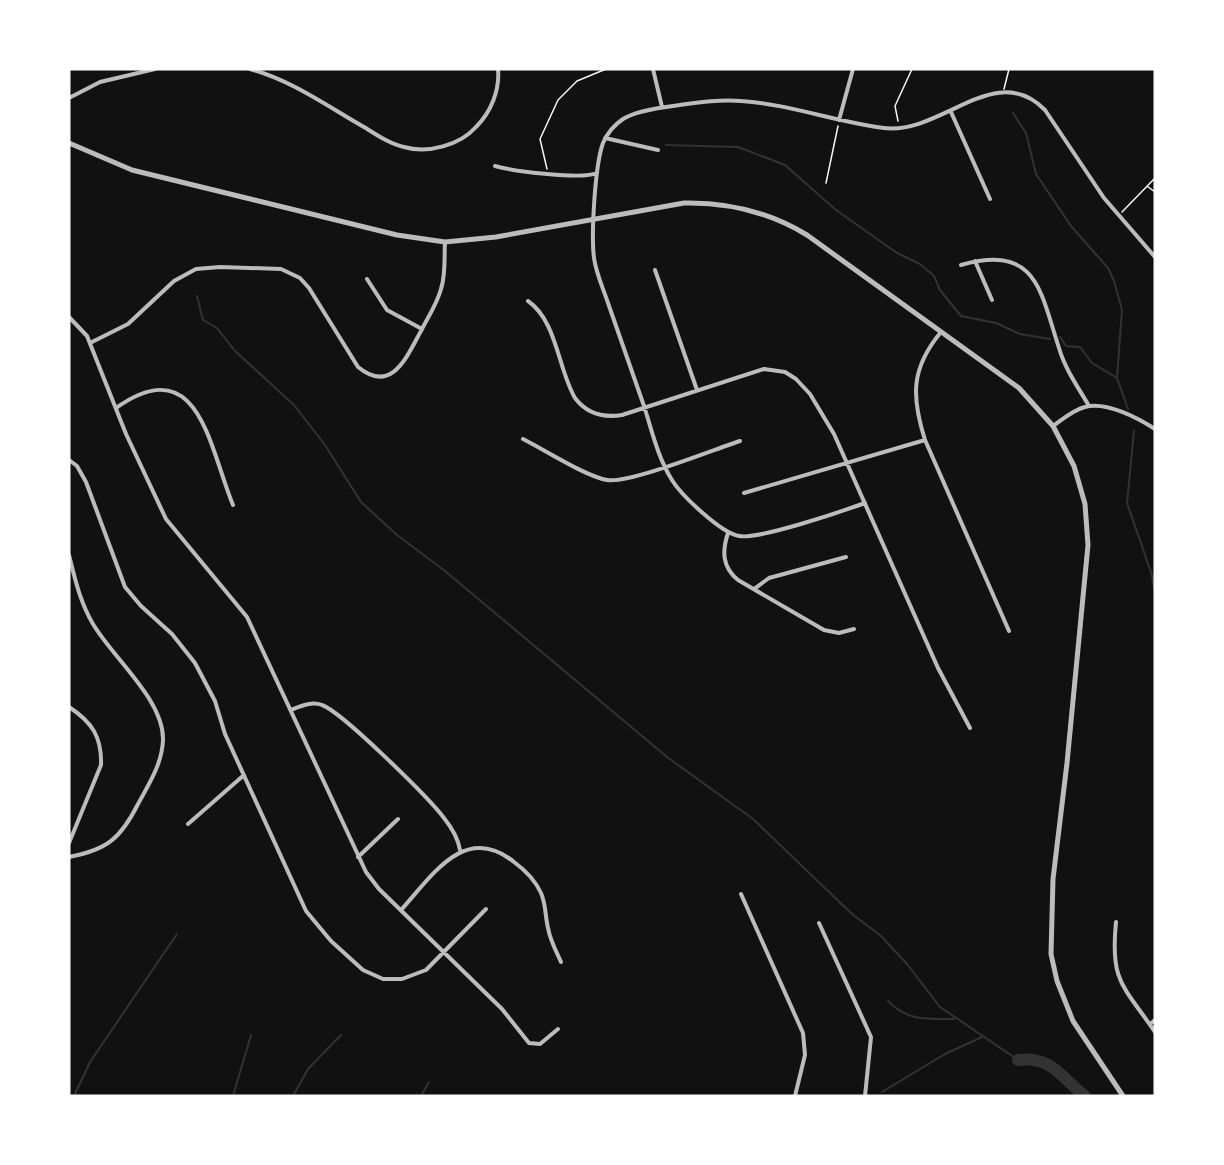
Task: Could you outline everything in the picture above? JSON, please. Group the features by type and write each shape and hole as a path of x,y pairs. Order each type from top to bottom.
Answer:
{"street":[{"path":"69,98 100,82 155,69"},
{"path":"250,69 280,79 391,142 419,149 445,146 471,133 493,102 498,69"},
{"path":"653,69 662,107"},
{"path":"839,120 854,69"},
{"path":"865,503 745,537 728,533 677,487 664,466 594,261 594,218 598,173 605,138 624,118 662,107 740,100 839,120 899,129 920,125 980,97 1003,92 1024,97 1044,110 1118,217 1155,257"},
{"path":"951,112 990,199"},
{"path":"605,138 658,150"},
{"path":"69,143 132,170 397,235 445,242 495,237 684,203 724,205 764,213 807,235 1019,388 1053,426 1078,478 1086,516 1088,545 1053,879 1051,954 1057,981 1073,1021 1124,1096"},
{"path":"495,166 583,176 598,173"},
{"path":"90,343 128,324 182,275 196,269 216,267 281,269 300,278 309,288 358,367 373,375 384,376 399,368 442,288 445,242"},
{"path":"961,266 975,261 1008,260 1023,267 1029,274 1048,312 1067,367 1089,406"},
{"path":"975,261 992,300"},
{"path":"655,270 697,390"},
{"path":"367,279 387,310 422,329"},
{"path":"528,301 537,307 544,317 567,382 580,405 593,413 607,416 644,408 764,369 790,374 810,394 849,463 938,668 970,728"},
{"path":"69,317 81,328 90,343 116,408 166,519 247,617 358,857 379,889 502,1009 529,1043 540,1044 558,1029"},
{"path":"941,332 923,358 916,384 917,415 925,440 1009,631"},
{"path":"116,408 130,398 157,389 172,390 186,397 196,411 233,505"},
{"path":"1053,426 1089,406 1118,412 1155,429"},
{"path":"523,440 607,480 624,478 740,441"},
{"path":"744,493 925,440"},
{"path":"69,460 77,466 86,482 125,587 141,606 172,634 195,663 214,701 225,734 306,911 323,933 355,963 375,976 402,980 426,970 486,909"},
{"path":"728,533 724,554 727,567 734,577 824,630 839,633 854,629"},
{"path":"69,555 85,610 104,641 157,712 163,738 156,769 122,832 101,848 69,857"},
{"path":"754,589 769,578 846,557"},
{"path":"291,710 305,705 319,704 345,720 444,817 458,840 460,850"},
{"path":"69,707 94,729 102,756 101,765 69,843"},
{"path":"188,824 244,775"},
{"path":"358,857 398,819"},
{"path":"401,910 460,850 482,848 497,851 533,879 542,897 548,930 561,962"},
{"path":"741,894 805,1039 805,1055 795,1096"},
{"path":"1116,922 1113,951 1116,973 1155,1032"},
{"path":"819,923 834,948 871,1037 865,1096"},
{"path":"1150,1024 1155,1020"}],"path":[{"path":"548,173 540,139 558,100 577,81 606,69"},
{"path":"899,129 896,106 912,69"},
{"path":"1003,92 1009,69"},
{"path":"826,183 839,120"},
{"path":"1118,217 1155,178"},
{"path":"1146,186 1155,192"}],"waterway":[{"path":"1013,113 1026,133 1036,174 1071,226 1108,268 1114,281 1122,310 1117,378"},
{"path":"666,145 738,147 785,165 836,210 897,253 920,264 934,276 940,290 961,316 996,323 1020,334 1050,339"},
{"path":"197,296 203,320 217,328 235,351 294,405 325,445 361,502 397,535 445,571 667,757 753,819 852,914 881,936 907,964 940,1007 1018,1060"},
{"path":"1060,337 1066,346 1080,347 1092,363 1117,378 1128,409"},
{"path":"1134,431 1127,503 1152,575 1155,595"},
{"path":"74,1096 90,1062 177,934"},
{"path":"888,1001 895,1008 918,1018 954,1019"},
{"path":"233,1096 251,1035"},
{"path":"293,1096 308,1069 341,1035"},
{"path":"882,1092 945,1054 982,1037"},
{"path":"1018,1060 1040,1061 1048,1065 1085,1096"},
{"path":"421,1096 429,1082"}]}
